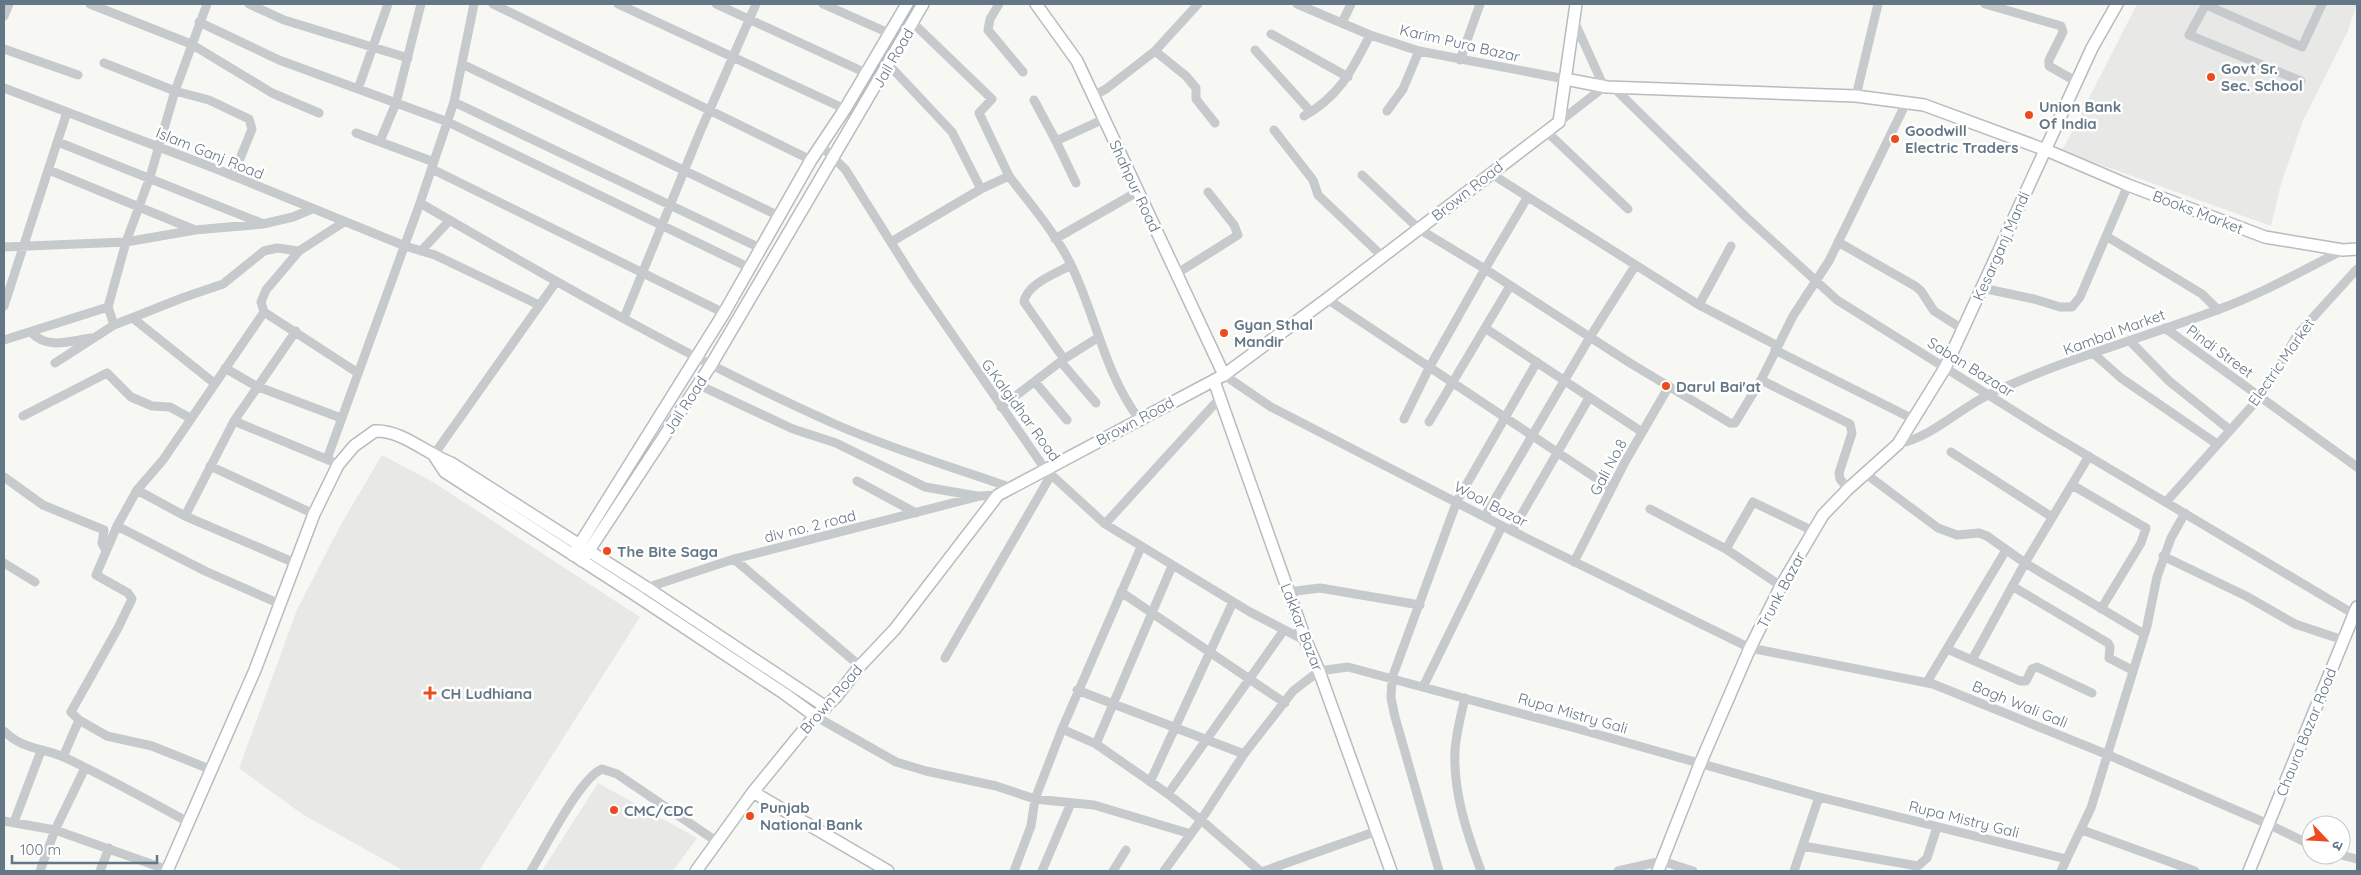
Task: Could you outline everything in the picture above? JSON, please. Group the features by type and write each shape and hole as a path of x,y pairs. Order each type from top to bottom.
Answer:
{"street":[{"path":"4,16 9,4"},
{"path":"90,4 192,44 272,93 319,113"},
{"path":"114,325 108,307 126,242 150,177 175,91 207,4"},
{"path":"249,4 261,6 284,20 408,58"},
{"path":"358,89 388,4"},
{"path":"380,141 396,103 421,4"},
{"path":"327,459 448,122 454,102 474,4"},
{"path":"493,4 812,160"},
{"path":"618,4 846,109"},
{"path":"716,4 866,73"},
{"path":"624,318 642,271 756,4"},
{"path":"823,4 891,34"},
{"name":"Jail Road","path":"581,553 657,421 724,313 748,267 812,160 846,109 907,4"},
{"name":"Jail Road","path":"581,553 670,430 699,385 833,156 889,65 923,4"},
{"path":"999,4 990,19 988,30 1023,72"},
{"name":"Shahpur Road","path":"1036,4 1077,61 1224,375"},
{"path":"1093,96 1106,89 1154,51 1198,4"},
{"name":"Karim Pura Bazar","path":"1299,4 1370,35 1419,51 1564,79"},
{"path":"1342,23 1351,4"},
{"path":"1460,60 1480,4"},
{"path":"1559,122 1564,79 1575,23 1576,4"},
{"path":"1856,96 1878,6 1869,4"},
{"path":"1985,4 2061,26 2063,32 2049,60 2049,66 2077,82"},
{"name":"Kesarganj Mandi","path":"1958,342 2092,48 2116,4"},
{"path":"2301,81 2189,35 2206,5 2302,47 2322,4"},
{"path":"199,22 279,60 448,122 748,267"},
{"path":"913,23 992,99 978,113 1010,176 1071,264 1120,391 1139,420"},
{"path":"1559,122 1609,87 1575,23"},
{"path":"1271,34 1348,77"},
{"path":"1255,50 1307,114 1332,96 1348,77 1370,35"},
{"path":"4,49 78,75"},
{"path":"1154,51 1186,76 1196,88 1196,99 1216,122"},
{"path":"1387,111 1403,89 1419,51"},
{"path":"104,62 175,91 209,100 252,122 249,139 233,176"},
{"path":"462,64 779,216"},
{"path":"889,65 952,132 981,189"},
{"name":"Books Market","path":"1564,79 1609,87 1856,96 1908,101 1937,108 2046,150 2128,185 2265,237 2343,250 2357,250"},
{"name":"Saban Bazaar","path":"1609,87 1837,300 2089,456 2356,612"},
{"name":"Islam Ganj Road","path":"4,88 233,176 405,246 435,255 539,306"},
{"path":"1034,100 1076,183"},
{"path":"1362,175 1419,229 1590,337 1733,424 1738,421 1761,380 1797,308 1817,282 1908,101"},
{"path":"454,102 760,248"},
{"path":"4,306 67,112"},
{"path":"1056,141 1104,119"},
{"name":"Brown Road","path":"696,871 753,792 815,716 836,697 860,666 895,629 998,495 1048,472 1139,420 1224,375 1419,229 1490,172 1559,122"},
{"path":"1274,130 1313,180 1318,195 1382,256"},
{"path":"1546,131 1628,209"},
{"path":"356,133 380,141 433,165 724,313"},
{"path":"58,142 150,177 263,224"},
{"name":"G.Kalgidhar Road","path":"821,146 845,169 891,242 1001,407 1048,472 1105,524 1233,602 1306,641"},
{"path":"48,170 195,230"},
{"path":"1490,172 1527,198 1700,305 1776,348 1913,419"},
{"path":"891,242 981,189 1010,176"},
{"path":"1982,288 2034,299 2060,307 2072,307 2080,297 2128,185"},
{"path":"1055,239 1137,192"},
{"path":"1176,274 1238,235 1234,225 1208,192"},
{"path":"1404,419 1429,368 1527,198"},
{"path":"420,203 556,282 711,365 871,439 1012,488"},
{"path":"4,247 126,242 195,230 263,224 293,217 312,209"},
{"path":"421,251 450,220"},
{"path":"344,222 299,251 262,296 262,308 264,312 358,373"},
{"path":"2106,236 2202,294 2218,310"},
{"path":"1838,242 1915,286 1921,291 1934,311 1964,330"},
{"path":"1700,305 1730,246"},
{"path":"56,363 114,325 222,284 264,251 277,248 299,251"},
{"name":"Kambal Market","path":"1898,444 1920,438 1989,394 2218,310 2276,285 2343,250"},
{"path":"1071,264 1032,288 1025,296 1024,302 1062,361 1096,403"},
{"path":"1485,516 1590,337 1636,266"},
{"name":"Electric Market","path":"2166,502 2260,397 2300,330 2357,269"},
{"path":"434,456 556,282"},
{"path":"1429,422 1510,286"},
{"path":"1327,299 1503,418 1611,488"},
{"path":"4,340 108,307"},
{"path":"212,770 152,746 107,736 79,720 72,714 72,710 132,599 128,593 96,576 117,526 137,490 159,465 264,312"},
{"path":"134,318 214,383"},
{"path":"1485,328 1642,432"},
{"name":"Pindi Street","path":"2165,328 2357,466"},
{"path":"185,516 234,421 256,386 296,331"},
{"path":"31,332 46,343 62,343 94,337"},
{"path":"1001,407 1062,361 1099,337"},
{"path":"2130,341 2169,381 2230,430"},
{"name":"Trunk Bazar","path":"1660,866 1700,764 1750,648 1781,586 1823,515 1848,489 1898,444 1945,368 1958,342"},
{"path":"2094,354 2121,378 2217,444"},
{"path":"1440,871 1395,717 1391,698 1392,678 1457,501 1503,418 1537,362"},
{"path":"225,368 256,386 341,418"},
{"path":"23,416 107,374 131,397 152,406 170,407 190,418"},
{"name":"Wool Bazar","path":"1224,375 1272,407 1457,501 1502,526 1750,648"},
{"path":"1761,380 1850,424 1852,433 1839,473 1840,479 1848,489"},
{"name":"Lakkar Bazar","path":"1214,381 1288,592 1319,671 1391,871"},
{"path":"1035,382 1066,420"},
{"path":"699,385 793,429 836,443 925,487 980,496"},
{"name":"Gali No.8","path":"1574,562 1611,488 1669,386"},
{"path":"1105,524 1220,398"},
{"path":"1512,531 1589,398"},
{"path":"234,421 338,465"},
{"path":"657,421 670,430"},
{"path":"4,820 55,830 168,871 255,670 314,514 338,465 354,446 375,431 392,434 451,463 581,553 631,592 815,716 896,762 926,771 996,786 1035,799 1102,808 1191,834"},
{"path":"1951,452 2052,517"},
{"path":"1972,660 2025,563 2089,456"},
{"path":"210,466 314,514"},
{"path":"945,658 1048,472"},
{"path":"1866,474 1926,521 1944,532 1957,535 1984,535 2025,563 2144,634"},
{"path":"4,477 43,505 102,529 105,532 103,547 106,552"},
{"path":"857,481 916,513"},
{"path":"2072,485 2146,528 2141,543 2101,609"},
{"path":"137,490 185,516 295,563"},
{"name":"div no. 2 road","path":"631,592 734,559 980,496 998,495"},
{"path":"1726,548 1753,502 1813,531"},
{"path":"1650,509 1726,548 1781,586"},
{"path":"2061,871 2091,808 2144,634 2164,556 2185,513"},
{"path":"117,526 205,571 280,604"},
{"path":"1423,687 1502,526"},
{"path":"1014,871 1031,826 1035,799 1077,690 1141,547"},
{"path":"1927,682 2006,550"},
{"path":"581,553 647,588 826,706"},
{"path":"2164,556 2246,596 2296,624 2344,640"},
{"path":"734,559 860,666"},
{"path":"4,563 35,582"},
{"path":"1096,744 1172,566"},
{"path":"2012,586 2108,643 2110,658 2132,670"},
{"path":"1288,592 1320,588 1420,605"},
{"path":"1121,592 1284,703"},
{"path":"1150,782 1233,602"},
{"name":"Chaura Bazar Road","path":"2249,871 2356,612"},
{"path":"1168,794 1284,630"},
{"name":"Bagh Wali Gali","path":"1750,648 1927,682 2106,754 2301,840"},
{"path":"1947,649 2023,682 2028,679 2032,669 2037,667 2092,693"},
{"name":"Rupa Mistry Gali","path":"1319,671 1348,667 1392,678 1819,797 2066,859"},
{"path":"1164,871 1201,820 1244,754 1294,691 1319,671"},
{"path":"1077,690 1244,754"},
{"path":"1465,698 1456,737 1455,765 1460,805 1481,871"},
{"path":"63,757 79,720"},
{"path":"1062,729 1096,744 1168,794 1260,871"},
{"path":"4,733 29,747 63,757 188,822"},
{"path":"14,822 41,750"},
{"path":"40,871 55,830 85,768"},
{"path":"531,871 583,786 594,772 602,769 617,774 716,842"},
{"path":"753,792 888,871"},
{"path":"1794,871 1819,797"},
{"path":"1042,871 1071,803"},
{"path":"1803,846 1918,866 1927,858 1937,827"},
{"path":"2082,830 2195,871"},
{"path":"1264,871 1377,831"},
{"path":"100,871 109,848"},
{"path":"1113,871 1126,850"},
{"path":"1618,871 1660,866 1693,871"}],"shaded area":[{"name":"Govt Sr. Sec. School","path":"2137,4 2357,4 2347,33 2303,121 2281,184 2271,226 2062,151"},
{"name":"CH Ludhiana","path":"382,455 433,482 640,617 479,871 404,871 302,814 239,768 297,610 340,526"},
{"name":"CMC/CDC","path":"598,783 697,838 673,871 542,871"}],"place":[{"name":"Govt Sr. Sec. School","path":"2211,77"},
{"name":"Union Bank Of India","path":"2029,115"},
{"name":"Goodwill Electric Traders","path":"1895,139"},
{"name":"Gyan Sthal Mandir","path":"1224,333"},
{"name":"Darul Bai'at","path":"1666,386"},
{"name":"The Bite Saga","path":"607,551"},
{"name":"CH Ludhiana","path":"430,693"},
{"name":"CMC/CDC","path":"614,810"},
{"name":"Punjab National Bank","path":"750,816"}]}
